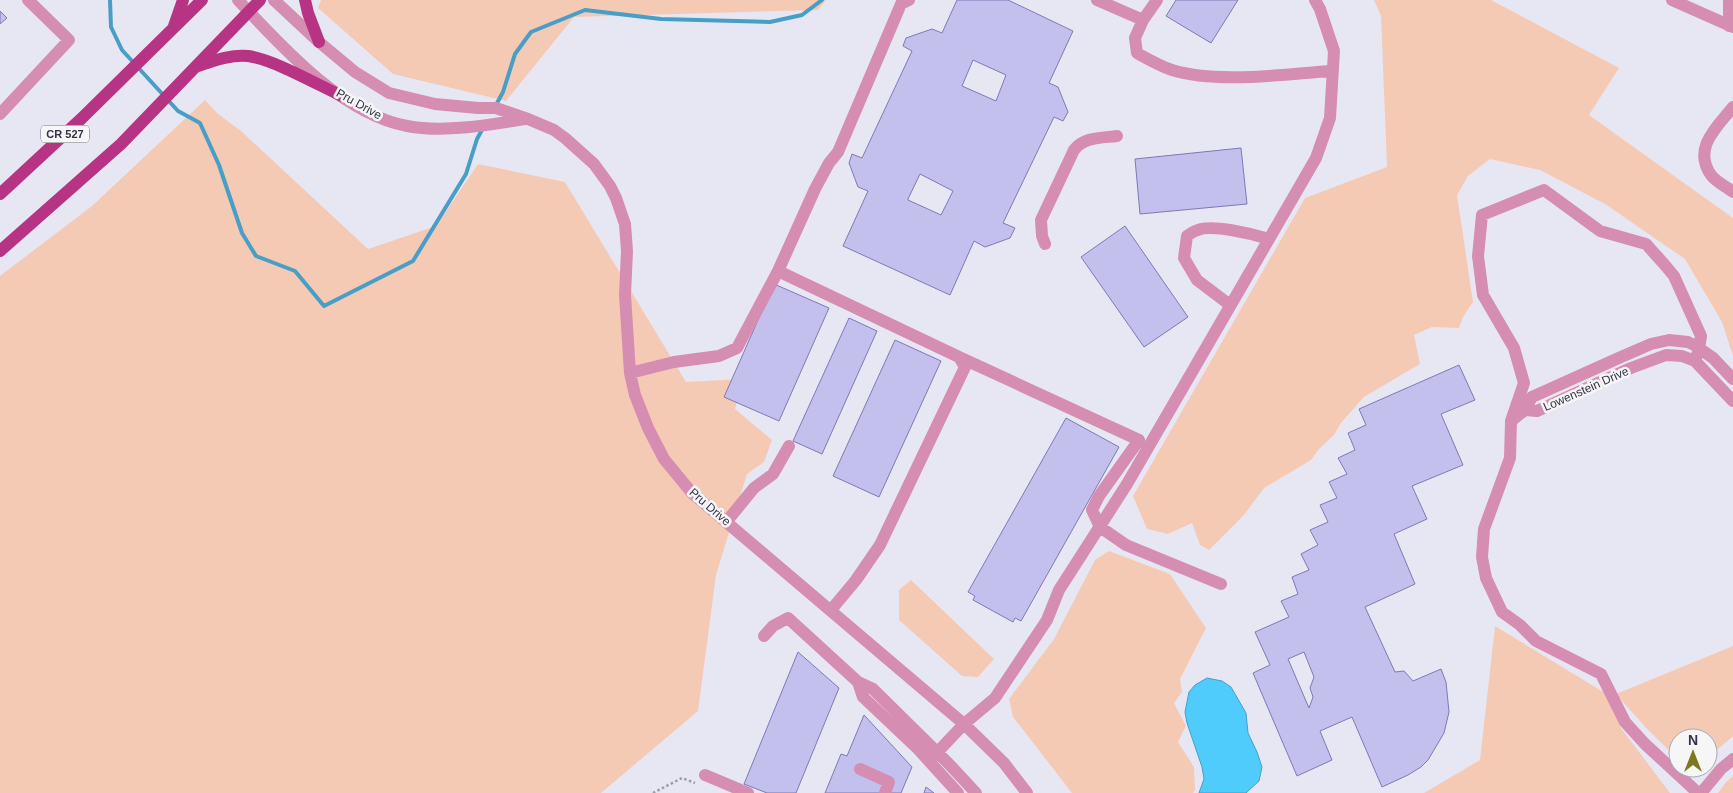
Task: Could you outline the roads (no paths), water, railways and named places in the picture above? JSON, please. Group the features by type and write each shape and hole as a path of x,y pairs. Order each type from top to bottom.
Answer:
{"main road":[{"path":"173,29 183,0"},
{"name":"CR 527","path":"0,194 202,0"},
{"path":"0,251 114,150 260,0"},
{"path":"305,0 319,42"},
{"path":"196,66 220,59 247,56 269,62 342,96"}],"street":[{"path":"0,114 69,40 28,0"},
{"name":"Pru Drive","path":"238,0 308,71 342,96 373,115 407,126 430,128 477,126 528,119"},
{"name":"Pru Drive","path":"274,0 355,72 389,93 435,104 496,108 554,130 585,154 603,174 616,198 625,224 628,251 625,295 630,373 634,394 648,428 664,459 692,493 964,724 1004,763 1027,793"},
{"path":"630,373 674,362 719,356 737,348 778,271 815,189 829,163 838,152 901,4 910,0"},
{"path":"1097,0 1143,20"},
{"path":"1157,0 1143,20 1135,38 1137,53 1171,70 1201,77 1241,77 1332,71"},
{"path":"933,756 964,724 995,698 1047,620 1059,590 1127,484 1316,158 1330,118 1334,51 1320,9 1315,0"},
{"path":"1672,0 1731,26 1729,0"},
{"path":"1733,107 1707,139 1704,157 1712,176 1733,192"},
{"path":"1045,244 1041,230 1041,220 1074,150 1086,140 1116,136"},
{"path":"1733,401 1697,355 1701,336 1674,276 1646,244 1600,231 1544,190 1482,215 1478,256 1483,295 1514,348 1524,383 1511,421 1510,458 1484,530 1482,557 1486,578 1502,612 1520,625 1536,641 1601,674 1625,722 1645,744 1699,793 1733,758"},
{"path":"1230,305 1197,280 1184,258 1187,236 1199,229 1224,230 1246,232 1269,240"},
{"path":"778,271 1139,440 1099,496 1092,510 1100,528 1126,546 1221,584"},
{"name":"Lowenstein Drive","path":"1511,421 1525,410 1537,410 1631,368 1666,355 1697,355 1713,358 1733,379"},
{"path":"831,610 856,580 880,546 965,368 959,357"},
{"path":"727,522 754,488 773,474 789,446"},
{"path":"764,636 773,626 788,618 858,682 873,690 933,756 976,793"},
{"path":"933,756 958,793"},
{"path":"860,769 890,782 885,793"},
{"path":"701,780 748,793"}],"water":[{"path":"1207,678 1222,681 1231,687 1246,713 1248,733 1262,767 1259,781 1246,793 1199,793 1204,779 1202,767 1185,712 1189,692 1195,685"}],"waterway":[{"path":"110,0 111,27 122,50 178,111 200,123 219,165 242,233 256,256 295,271 324,306 413,261 466,174 477,139 483,128"},
{"path":"496,105 503,92 515,54 531,32 585,10 661,19 770,22 802,15 822,0"}]}
